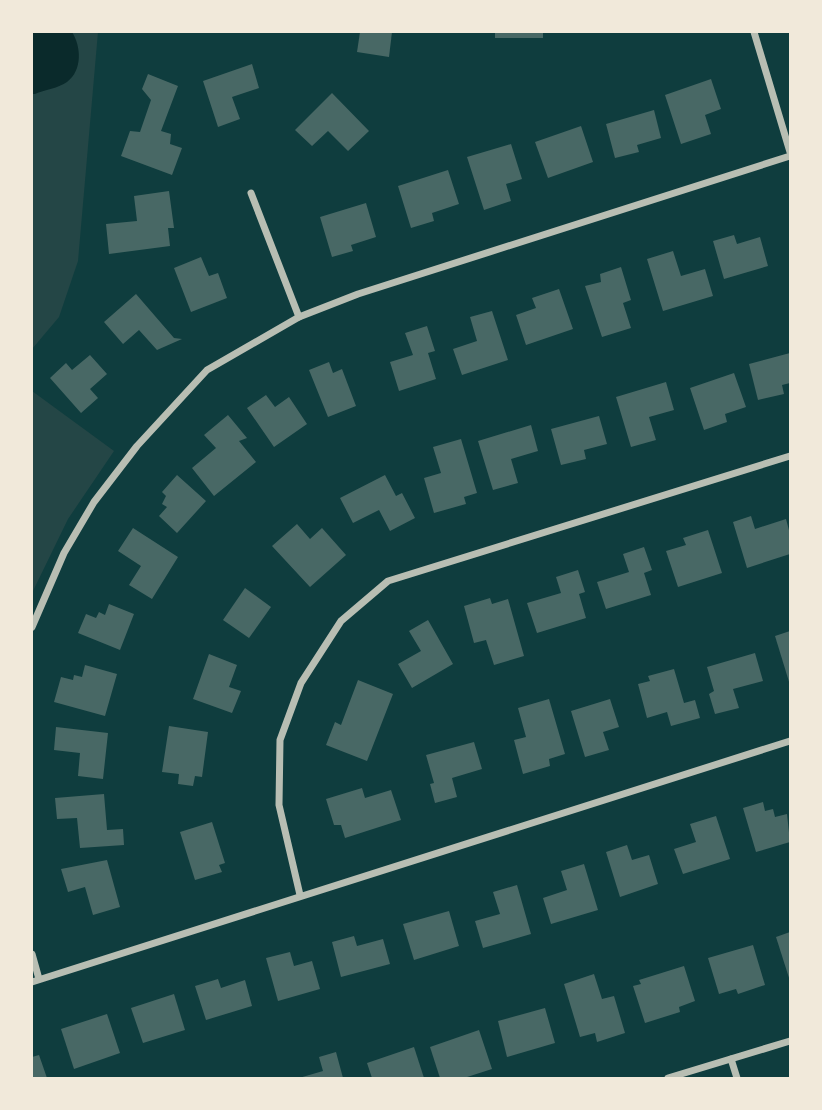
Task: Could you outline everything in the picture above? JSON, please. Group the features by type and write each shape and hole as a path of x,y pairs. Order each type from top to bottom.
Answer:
{"street":[{"path":"32,627 64,553 82,522 137,446 207,370 299,317 358,295 790,154 754,32"},
{"path":"251,193 299,317"},
{"path":"300,894 279,805 280,740 301,683 341,621 388,581 439,562 790,456"},
{"path":"32,954 35,981 300,894 790,741"},
{"path":"668,1079 790,1041"},
{"path":"731,1059 737,1079"}],"shaded area":[{"path":"32,32 98,32 78,261 59,317 32,349"},
{"path":"32,32 72,32 79,51 76,71 67,82 35,94 32,94"},
{"path":"32,391 114,451 68,519 32,593"}],"building":[{"path":"360,32 392,32 389,57 357,52"},
{"path":"495,32 543,32 543,38 495,38"},
{"path":"252,64 259,88 232,97 240,119 218,127 203,81"},
{"path":"148,74 178,86 161,131 171,134 170,144 182,148 172,175 121,156 130,131 140,132 151,100 142,89"},
{"path":"711,79 721,109 705,115 711,134 681,144 665,95"},
{"path":"332,93 369,131 348,151 328,131 312,146 295,130"},
{"path":"654,110 661,138 637,145 639,152 615,158 606,124"},
{"path":"581,126 593,162 548,178 535,142"},
{"path":"511,144 522,179 506,184 511,201 484,210 467,157"},
{"path":"448,170 459,204 432,213 434,221 411,228 398,186"},
{"path":"169,191 174,228 168,228 170,246 109,254 106,224 137,221 134,196"},
{"path":"366,203 376,237 351,245 353,251 332,257 320,217"},
{"path":"734,235 737,244 760,237 768,266 724,279 713,241"},
{"path":"673,251 681,276 705,269 713,296 663,311 647,259"},
{"path":"201,257 209,276 218,273 227,298 191,312 174,268"},
{"path":"621,267 631,300 623,303 631,328 602,337 585,286 601,282 600,274"},
{"path":"559,289 573,329 526,345 516,315 536,308 532,298"},
{"path":"136,294 174,338 182,339 157,350 139,330 123,344 104,322"},
{"path":"492,311 508,360 462,375 453,349 477,341 470,317"},
{"path":"427,326 435,351 428,353 436,379 399,391 390,362 413,355 405,333"},
{"path":"790,353 790,383 782,385 784,394 758,400 749,364"},
{"path":"90,355 107,374 90,389 98,398 81,413 50,378 66,363 72,370"},
{"path":"329,362 333,373 342,369 356,406 328,417 309,370"},
{"path":"734,373 746,407 725,414 727,422 704,430 690,388"},
{"path":"666,382 674,410 649,417 656,440 631,447 616,397"},
{"path":"266,395 275,407 289,397 307,424 274,447 247,408"},
{"path":"228,415 247,438 239,441 256,462 214,496 192,468 216,448 204,435"},
{"path":"599,416 607,444 584,450 586,459 561,465 551,429"},
{"path":"531,425 538,451 511,459 518,483 493,490 478,441"},
{"path":"461,439 477,493 464,497 466,504 434,513 424,478 441,473 433,447"},
{"path":"177,475 206,501 177,533 159,516 167,507 162,504 166,496 162,492"},
{"path":"385,475 396,496 402,493 415,518 390,531 379,510 353,523 340,498"},
{"path":"751,516 755,529 786,519 790,534 790,554 747,568 733,522"},
{"path":"297,524 310,539 322,528 346,555 310,587 272,546"},
{"path":"133,528 178,557 152,599 129,585 141,566 118,551"},
{"path":"708,530 722,573 678,587 666,551 686,545 683,538"},
{"path":"644,547 652,570 644,573 651,595 606,609 597,582 629,572 623,554"},
{"path":"578,570 585,592 579,594 586,618 537,633 527,603 561,593 556,577"},
{"path":"245,588 271,607 249,638 223,620"},
{"path":"490,598 492,604 508,599 524,656 494,665 486,640 474,643 464,606"},
{"path":"109,604 134,614 120,650 78,633 86,614 96,618 99,612 105,615"},
{"path":"428,620 453,664 412,688 398,664 421,651 409,631"},
{"path":"790,631 790,685 775,636"},
{"path":"755,653 763,681 733,689 739,708 715,714 709,694 714,691 707,667"},
{"path":"209,654 237,665 229,687 241,691 232,713 193,699"},
{"path":"85,665 117,674 105,716 54,702 61,677 73,680 74,675 82,677"},
{"path":"674,669 684,703 695,700 700,718 671,726 667,712 647,718 638,684 650,681 648,676"},
{"path":"358,680 393,694 367,761 326,745 335,722 341,725"},
{"path":"549,699 565,754 549,759 550,766 523,774 514,740 526,737 518,708"},
{"path":"610,699 619,727 603,732 609,750 585,757 571,711"},
{"path":"169,726 208,732 202,777 195,776 193,786 178,784 179,774 162,772"},
{"path":"56,727 108,733 103,779 78,776 80,753 54,750"},
{"path":"474,742 482,769 452,778 457,797 435,803 430,784 434,783 426,755"},
{"path":"362,788 365,798 391,790 401,820 345,838 341,825 334,825 326,799"},
{"path":"104,794 107,830 123,829 124,845 80,848 77,818 57,819 55,798"},
{"path":"763,802 765,811 773,809 775,817 787,814 790,842 756,852 743,808"},
{"path":"716,816 730,859 683,874 674,849 696,842 690,824"},
{"path":"212,822 225,863 219,865 222,872 195,880 180,832"},
{"path":"627,845 632,860 649,855 658,884 620,897 606,852"},
{"path":"107,860 120,907 93,915 85,887 68,892 61,869"},
{"path":"584,864 598,910 551,924 543,898 567,890 561,871"},
{"path":"517,885 531,934 483,948 475,921 500,914 493,892"},
{"path":"449,911 459,946 414,960 403,924"},
{"path":"790,932 790,981 776,937"},
{"path":"354,936 357,946 383,939 390,964 341,977 332,942"},
{"path":"753,945 765,985 738,994 736,989 719,994 708,958"},
{"path":"290,952 294,966 312,961 320,989 278,1001 266,958"},
{"path":"684,966 695,1001 679,1007 680,1012 645,1023 633,986 641,984 639,980"},
{"path":"594,974 602,999 614,996 625,1033 597,1042 595,1033 580,1037 564,984"},
{"path":"218,979 221,988 245,980 252,1006 206,1020 195,986"},
{"path":"174,994 185,1030 143,1043 131,1008"},
{"path":"545,1008 555,1043 507,1057 498,1021"},
{"path":"107,1014 120,1053 74,1069 61,1029"},
{"path":"479,1030 492,1069 464,1078 440,1078 430,1047"},
{"path":"414,1047 424,1078 372,1078 367,1063"},
{"path":"336,1052 343,1078 299,1078 323,1071 319,1057"},
{"path":"39,1055 47,1078 32,1078 32,1057"}]}
